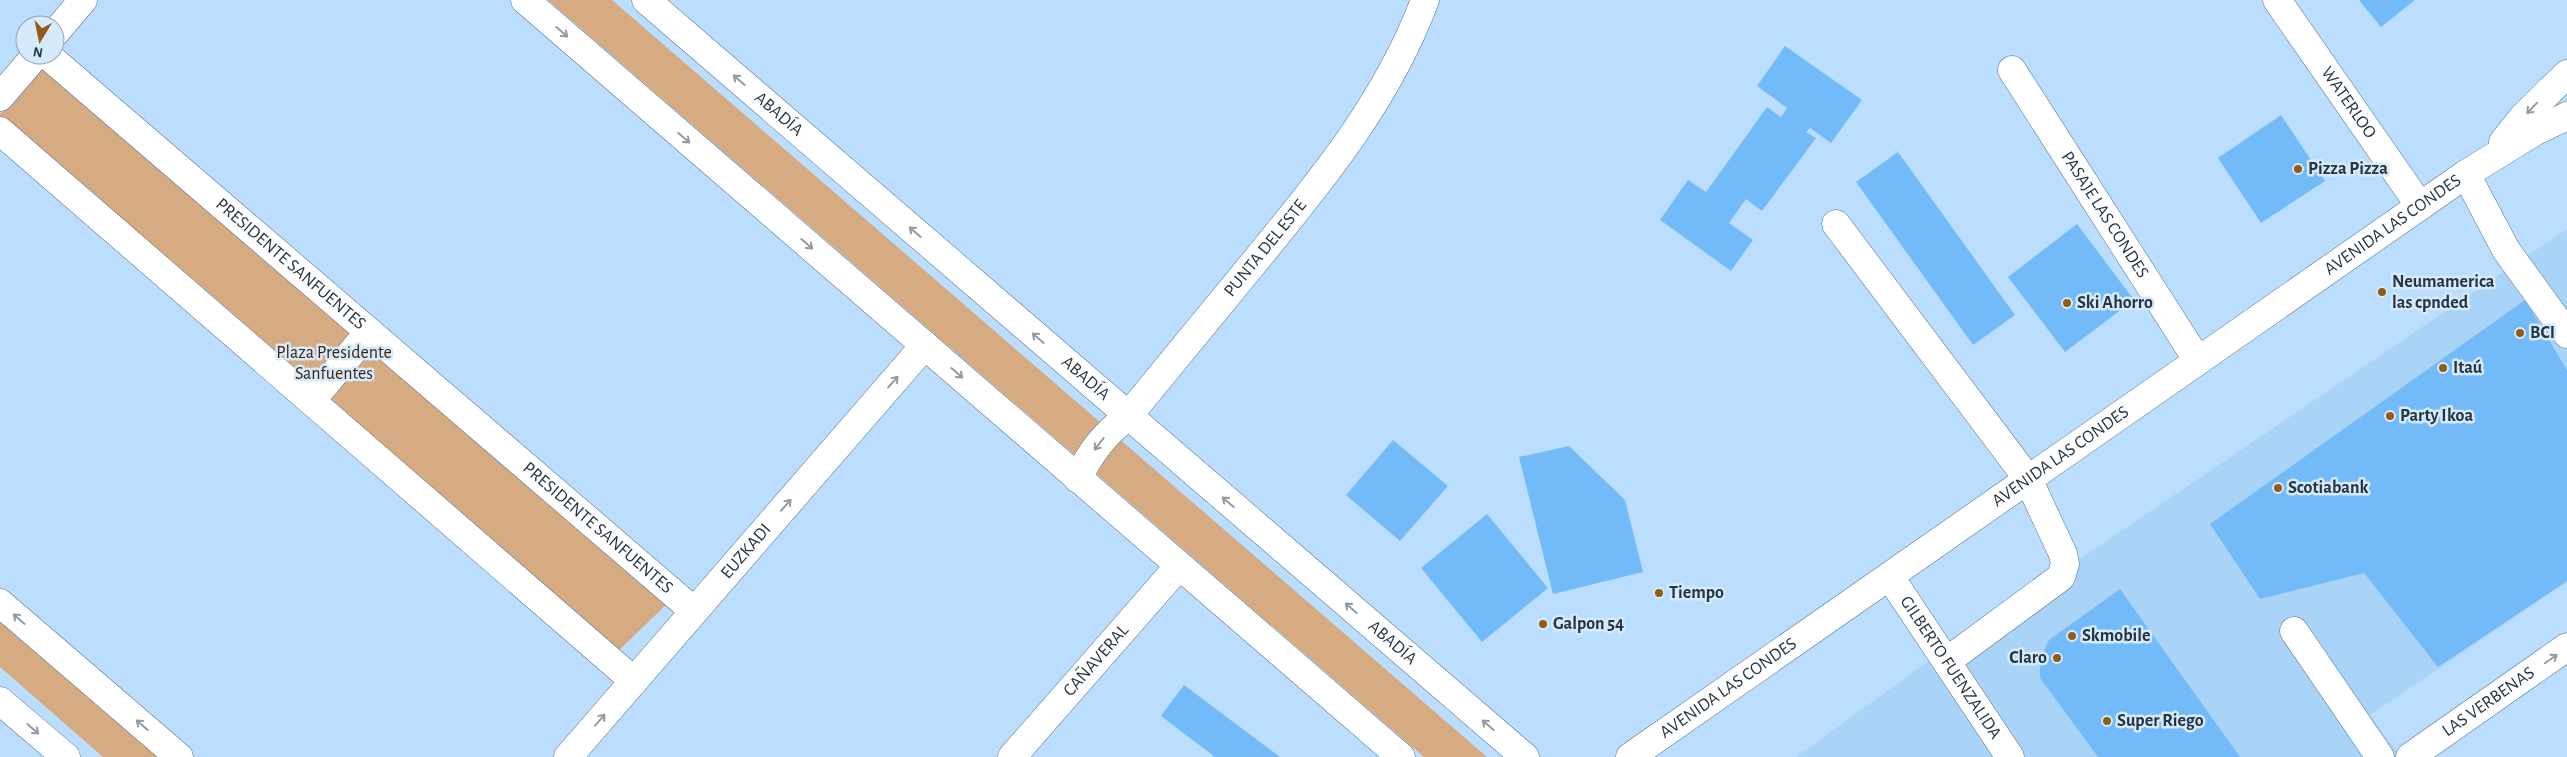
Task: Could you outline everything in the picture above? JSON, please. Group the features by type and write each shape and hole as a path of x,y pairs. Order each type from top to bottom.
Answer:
{"street":[{"path":"65,21 83,0"},
{"path":"525,0 1401,757"},
{"name":"ABADÍA","path":"646,0 1525,757"},
{"name":"PUNTA DEL ESTE","path":"1078,479 1086,460 1100,442 1128,416 1332,167 1367,116 1396,64 1425,0"},
{"name":"WATERLOO","path":"2277,0 2420,206"},
{"path":"0,97 27,65"},
{"name":"PRESIDENTE SANFUENTES","path":"59,65 694,611"},
{"name":"PASAJE LAS CONDES","path":"2012,70 2198,361"},
{"name":"AVENIDA LAS CONDES","path":"2491,157 2523,117 2567,74"},
{"name":"AVENIDA LAS CONDES","path":"1630,757 2466,174 2491,157 2567,116"},
{"path":"0,132 634,680"},
{"path":"2466,174 2506,250 2567,334"},
{"path":"1836,224 2028,479 2063,554 2065,564 2061,577 1947,660"},
{"path":"311,401 369,332"},
{"name":"EUZKADI","path":"568,757 924,346"},
{"name":"CAÑAVERAL","path":"1012,757 1179,566"},
{"name":"GILBERTO FUENZALIDA","path":"1890,577 2010,757"},
{"path":"0,603 179,757"},
{"path":"2294,630 2380,757"},
{"name":"LAS VERBENAS","path":"2410,757 2567,647"},
{"path":"0,701 66,757"}],"shaded area":[{"path":"2567,229 2567,582 2370,715 2401,757 1796,757 1919,668"}],"green space":[{"path":"548,0 612,0 1487,757 1424,757"},
{"name":"Plaza Presidente Sanfuentes","path":"45,65 668,603 615,654 0,123 0,114"},
{"path":"0,616 165,757 103,757 0,667"}],"building":[{"path":"2359,0 2415,0 2381,27"},
{"path":"1785,46 1862,100 1831,143 1810,128 1806,132 1816,138 1762,211 1746,199 1729,223 1753,240 1731,271 1660,220 1688,180 1706,192 1767,107 1781,117 1787,108 1757,86"},
{"path":"2281,115 2325,181 2261,223 2218,158"},
{"path":"1898,152 2015,315 1973,345 1856,182"},
{"path":"2077,224 2134,300 2065,352 2008,277"},
{"path":"2525,300 2567,370 2567,581 2438,667 2364,573 2260,599 2210,524"},
{"path":"1393,440 1448,486 1400,541 1346,495"},
{"path":"1569,446 1625,500 1643,572 1553,594 1519,457"},
{"path":"1487,514 1548,588 1482,642 1421,568"},
{"path":"2120,589 2240,757 2098,757 2040,678 2040,660 2049,640"},
{"path":"1184,685 1280,757 1215,757 1161,716"}],"place":[{"name":"Pizza Pizza","path":"2298,169"},
{"name":"Neumamerica las cpnded","path":"2382,292"},
{"name":"Ski Ahorro","path":"2067,303"},
{"name":"BCI","path":"2520,333"},
{"name":"Itaú","path":"2443,368"},
{"name":"Party Ikoa","path":"2390,416"},
{"name":"Scotiabank","path":"2278,488"},
{"name":"Tiempo","path":"1659,593"},
{"name":"Galpon 54","path":"1543,624"},
{"name":"Skmobile","path":"2072,636"},
{"name":"Claro","path":"2057,658"},
{"name":"Super Riego","path":"2107,721"}]}
